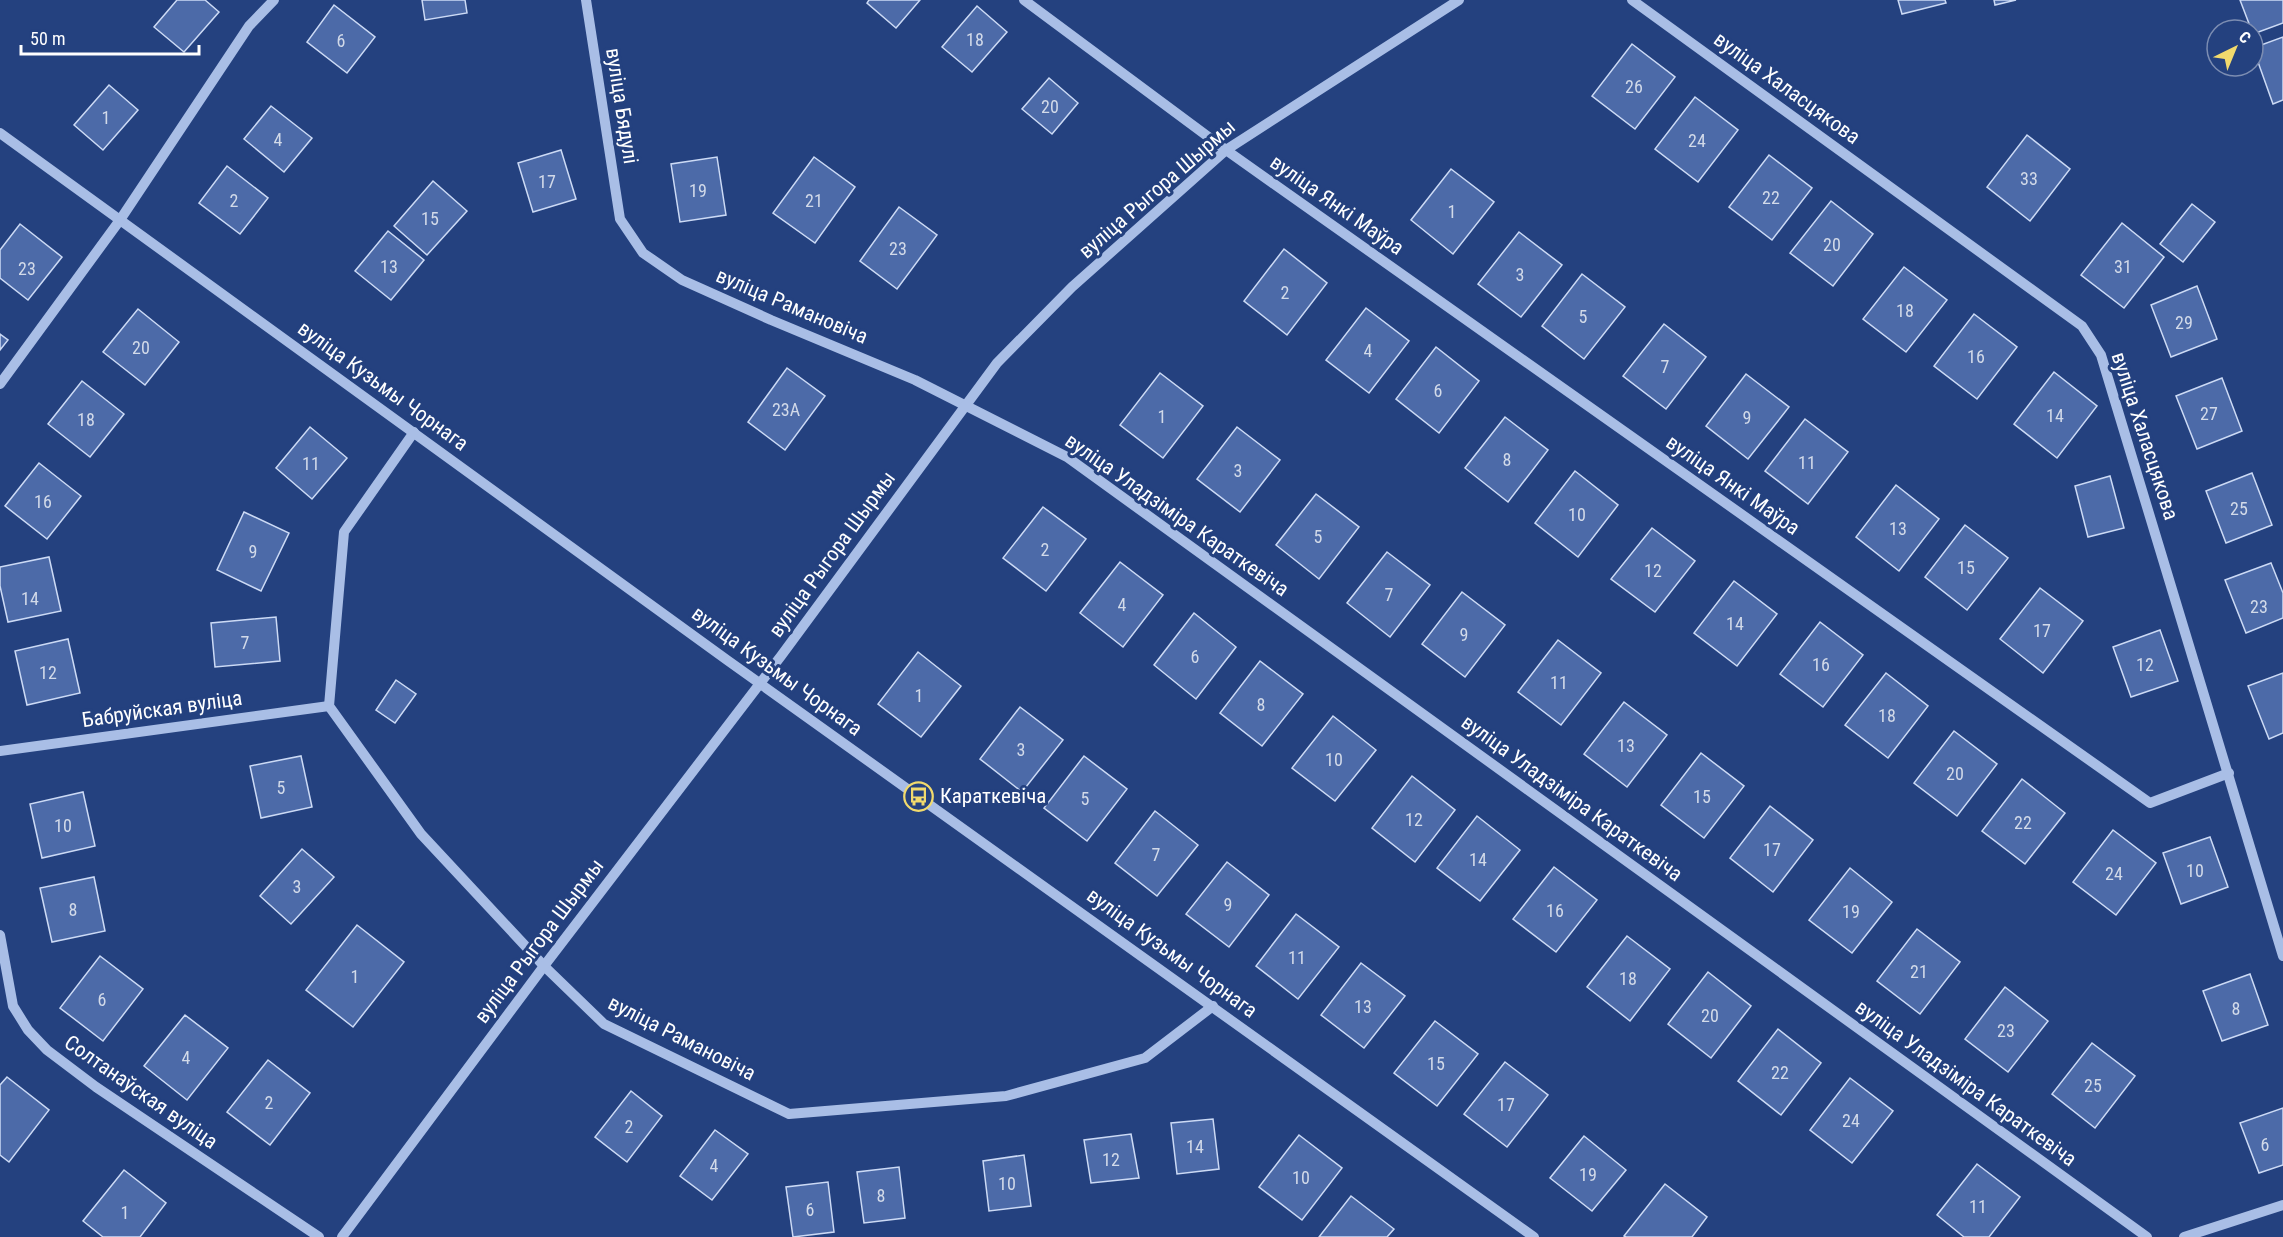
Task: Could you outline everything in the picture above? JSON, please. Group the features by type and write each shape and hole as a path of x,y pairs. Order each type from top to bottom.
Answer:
{"street":[{"path":"0,384 120,220 249,26 274,0"},
{"name":"вуліца Бядулі","path":"586,0 620,219"},
{"path":"1024,0 1226,150"},
{"name":"вуліца Рыгора Шырмы","path":"342,1237 544,966 760,683 997,363 1072,287 1226,150 1459,0"},
{"name":"вуліца Халасцякова","path":"1632,0 2082,326 2101,355 2283,956"},
{"name":"вуліца Кузьмы Чорнага","path":"0,133 760,683 1534,1237"},
{"name":"вуліца Янкі Маўра","path":"1226,150 2150,803 2229,773"},
{"name":"вуліца Рамановіча","path":"620,219 643,253 682,280 915,380 966,405"},
{"name":"вуліца Уладзіміра Караткевіча","path":"966,405 1067,457 2147,1237"},
{"path":"329,706 344,532 414,432"},
{"name":"вуліца Рамановіча","path":"329,706 421,834 544,966 604,1024 789,1114 1006,1096 1145,1058 1214,1006"},
{"name":"Бабруйская вуліца","path":"0,751 329,706"},
{"name":"Солтанаўская вуліца","path":"0,935 13,1006 28,1030 47,1050 96,1087 319,1237"},
{"path":"2184,1237 2283,1205"}],"building":[{"path":"177,0 205,0 219,12 184,52 154,27"},
{"path":"422,0 465,0 467,13 425,20"},
{"path":"869,0 920,0 896,28 867,3"},
{"path":"1898,0 1945,0 1946,3 1902,14"},
{"path":"1994,0 2016,0 1995,5"},
{"path":"2240,0 2283,0 2283,23 2265,30 2265,18 2247,18"},
{"path":"334,5 375,37 347,73 307,42"},
{"path":"977,6 1007,32 972,72 942,47"},
{"path":"2283,37 2283,100 2273,104 2264,78 2265,44"},
{"path":"1632,44 1675,77 1635,129 1592,96"},
{"path":"1049,78 1078,103 1052,134 1022,109"},
{"path":"109,85 138,110 103,150 74,125"},
{"path":"1695,97 1738,130 1698,182 1655,149"},
{"path":"271,106 312,138 284,172 244,139"},
{"path":"2027,135 2070,169 2030,221 1987,187"},
{"path":"561,150 576,199 533,212 518,163"},
{"path":"1769,155 1812,188 1772,240 1729,207"},
{"path":"717,157 726,215 680,222 671,164"},
{"path":"814,157 855,187 815,243 773,213"},
{"path":"227,166 268,198 240,234 199,203"},
{"path":"1451,169 1494,202 1453,254 1411,220"},
{"path":"433,181 467,211 427,255 394,226"},
{"path":"1831,201 1873,234 1833,286 1790,253"},
{"path":"2192,204 2215,222 2183,262 2160,244"},
{"path":"899,207 937,235 897,289 860,261"},
{"path":"2122,223 2164,257 2124,308 2081,275"},
{"path":"20,224 62,257 28,300 0,278 0,250"},
{"path":"388,231 424,260 391,300 355,271"},
{"path":"1519,232 1562,265 1521,317 1478,284"},
{"path":"1284,249 1327,283 1287,335 1244,301"},
{"path":"1904,267 1947,300 1906,352 1863,319"},
{"path":"1582,274 1625,307 1584,359 1542,326"},
{"path":"2197,286 2217,339 2171,357 2151,305"},
{"path":"1366,308 1409,341 1369,393 1326,360"},
{"path":"138,309 179,342 145,385 103,352"},
{"path":"1974,314 2017,347 1977,399 1934,366"},
{"path":"1664,324 1706,357 1666,409 1623,376"},
{"path":"0,334 8,340 0,350"},
{"path":"1436,347 1479,381 1439,433 1396,399"},
{"path":"787,368 825,396 785,450 748,422"},
{"path":"2054,372 2097,406 2057,458 2014,424"},
{"path":"1160,373 1203,406 1163,458 1120,425"},
{"path":"1746,374 1789,407 1748,459 1706,426"},
{"path":"2222,378 2242,431 2197,449 2176,396"},
{"path":"82,381 124,414 90,457 48,424"},
{"path":"1505,417 1548,450 1508,502 1465,468"},
{"path":"1805,419 1848,452 1808,504 1765,471"},
{"path":"310,427 347,458 312,499 276,468"},
{"path":"1237,427 1280,460 1240,512 1197,479"},
{"path":"39,463 81,496 47,539 5,506"},
{"path":"1575,471 1618,505 1578,557 1535,523"},
{"path":"2252,473 2272,525 2226,543 2206,491"},
{"path":"2110,476 2124,528 2088,537 2075,486"},
{"path":"1896,485 1939,519 1899,571 1856,537"},
{"path":"1316,494 1359,527 1319,579 1276,545"},
{"path":"1043,507 1086,539 1046,591 1003,558"},
{"path":"244,512 289,533 261,591 217,570"},
{"path":"1965,525 2008,558 1967,610 1925,577"},
{"path":"1652,528 1695,561 1655,612 1611,579"},
{"path":"1387,552 1430,585 1390,637 1347,603"},
{"path":"49,557 61,611 8,622 0,586 0,567"},
{"path":"1120,562 1163,595 1123,647 1080,613"},
{"path":"2271,563 2283,593 2283,618 2246,633 2225,580"},
{"path":"1734,581 1777,614 1737,666 1694,633"},
{"path":"2040,588 2083,621 2043,673 2000,639"},
{"path":"1462,592 1505,625 1465,677 1422,644"},
{"path":"1194,613 1236,647 1196,699 1154,665"},
{"path":"276,617 280,661 215,667 211,623"},
{"path":"1820,622 1863,655 1823,707 1780,674"},
{"path":"2160,630 2178,681 2131,697 2113,647"},
{"path":"68,639 80,693 27,705 15,651"},
{"path":"1558,640 1601,673 1561,725 1518,692"},
{"path":"918,652 961,686 921,737 878,704"},
{"path":"1260,661 1303,694 1262,746 1220,713"},
{"path":"1886,673 1928,706 1888,758 1845,725"},
{"path":"2283,673 2283,733 2269,739 2248,686"},
{"path":"396,680 416,694 395,723 376,710"},
{"path":"1624,702 1667,735 1627,787 1584,754"},
{"path":"1020,707 1063,740 1022,792 980,759"},
{"path":"1333,716 1376,750 1335,801 1292,768"},
{"path":"1954,731 1997,764 1957,816 1914,783"},
{"path":"1701,753 1744,786 1704,838 1661,805"},
{"path":"301,756 312,807 261,818 250,766"},
{"path":"1084,756 1127,789 1087,841 1044,808"},
{"path":"1412,776 1455,810 1415,862 1372,828"},
{"path":"2022,779 2065,813 2025,864 1982,831"},
{"path":"83,792 95,846 42,858 30,804"},
{"path":"1770,806 1813,840 1773,892 1730,858"},
{"path":"1155,811 1198,845 1157,896 1115,863"},
{"path":"1477,816 1520,850 1480,901 1437,868"},
{"path":"2113,830 2156,863 2116,915 2073,882"},
{"path":"2210,837 2228,887 2181,904 2163,853"},
{"path":"302,849 334,877 291,924 260,896"},
{"path":"1227,862 1269,895 1229,947 1186,914"},
{"path":"1554,867 1597,900 1556,952 1513,919"},
{"path":"1850,868 1892,902 1852,953 1809,920"},
{"path":"94,877 105,931 52,942 40,888"},
{"path":"1296,914 1339,947 1298,999 1256,966"},
{"path":"357,925 404,962 353,1027 306,990"},
{"path":"1917,929 1960,962 1920,1014 1877,981"},
{"path":"1627,936 1670,969 1630,1021 1587,987"},
{"path":"100,956 143,989 103,1041 60,1008"},
{"path":"1361,963 1405,996 1364,1048 1321,1015"},
{"path":"1708,972 1751,1006 1711,1058 1668,1024"},
{"path":"2250,974 2268,1025 2222,1041 2203,991"},
{"path":"2005,987 2048,1021 2008,1072 1965,1039"},
{"path":"185,1015 228,1048 187,1100 144,1066"},
{"path":"1435,1021 1478,1054 1437,1106 1394,1073"},
{"path":"1778,1029 1821,1063 1781,1115 1738,1081"},
{"path":"2092,1043 2135,1076 2095,1128 2052,1094"},
{"path":"268,1060 310,1093 270,1145 227,1112"},
{"path":"1505,1062 1548,1095 1507,1147 1464,1114"},
{"path":"7,1077 49,1110 9,1162 0,1155 0,1085"},
{"path":"1850,1078 1893,1111 1852,1163 1810,1130"},
{"path":"631,1091 662,1116 627,1162 595,1137"},
{"path":"2283,1108 2283,1165 2259,1173 2240,1123"},
{"path":"1213,1119 1219,1169 1177,1174 1171,1123"},
{"path":"715,1130 748,1154 712,1200 680,1176"},
{"path":"1131,1134 1139,1178 1091,1183 1084,1140"},
{"path":"1299,1135 1342,1168 1302,1220 1259,1187"},
{"path":"1584,1136 1626,1170 1592,1211 1550,1178"},
{"path":"1024,1155 1031,1206 989,1211 983,1161"},
{"path":"1977,1164 2020,1197 1989,1237 1964,1237 1937,1215"},
{"path":"899,1167 905,1218 864,1223 857,1172"},
{"path":"124,1170 166,1203 140,1237 103,1237 83,1221"},
{"path":"828,1182 834,1232 793,1237 786,1187"},
{"path":"1665,1184 1707,1217 1692,1237 1624,1236"},
{"path":"1351,1196 1394,1229 1387,1237 1319,1237"}],"place":[{"name":"Караткевіча","path":"919,796"}]}
